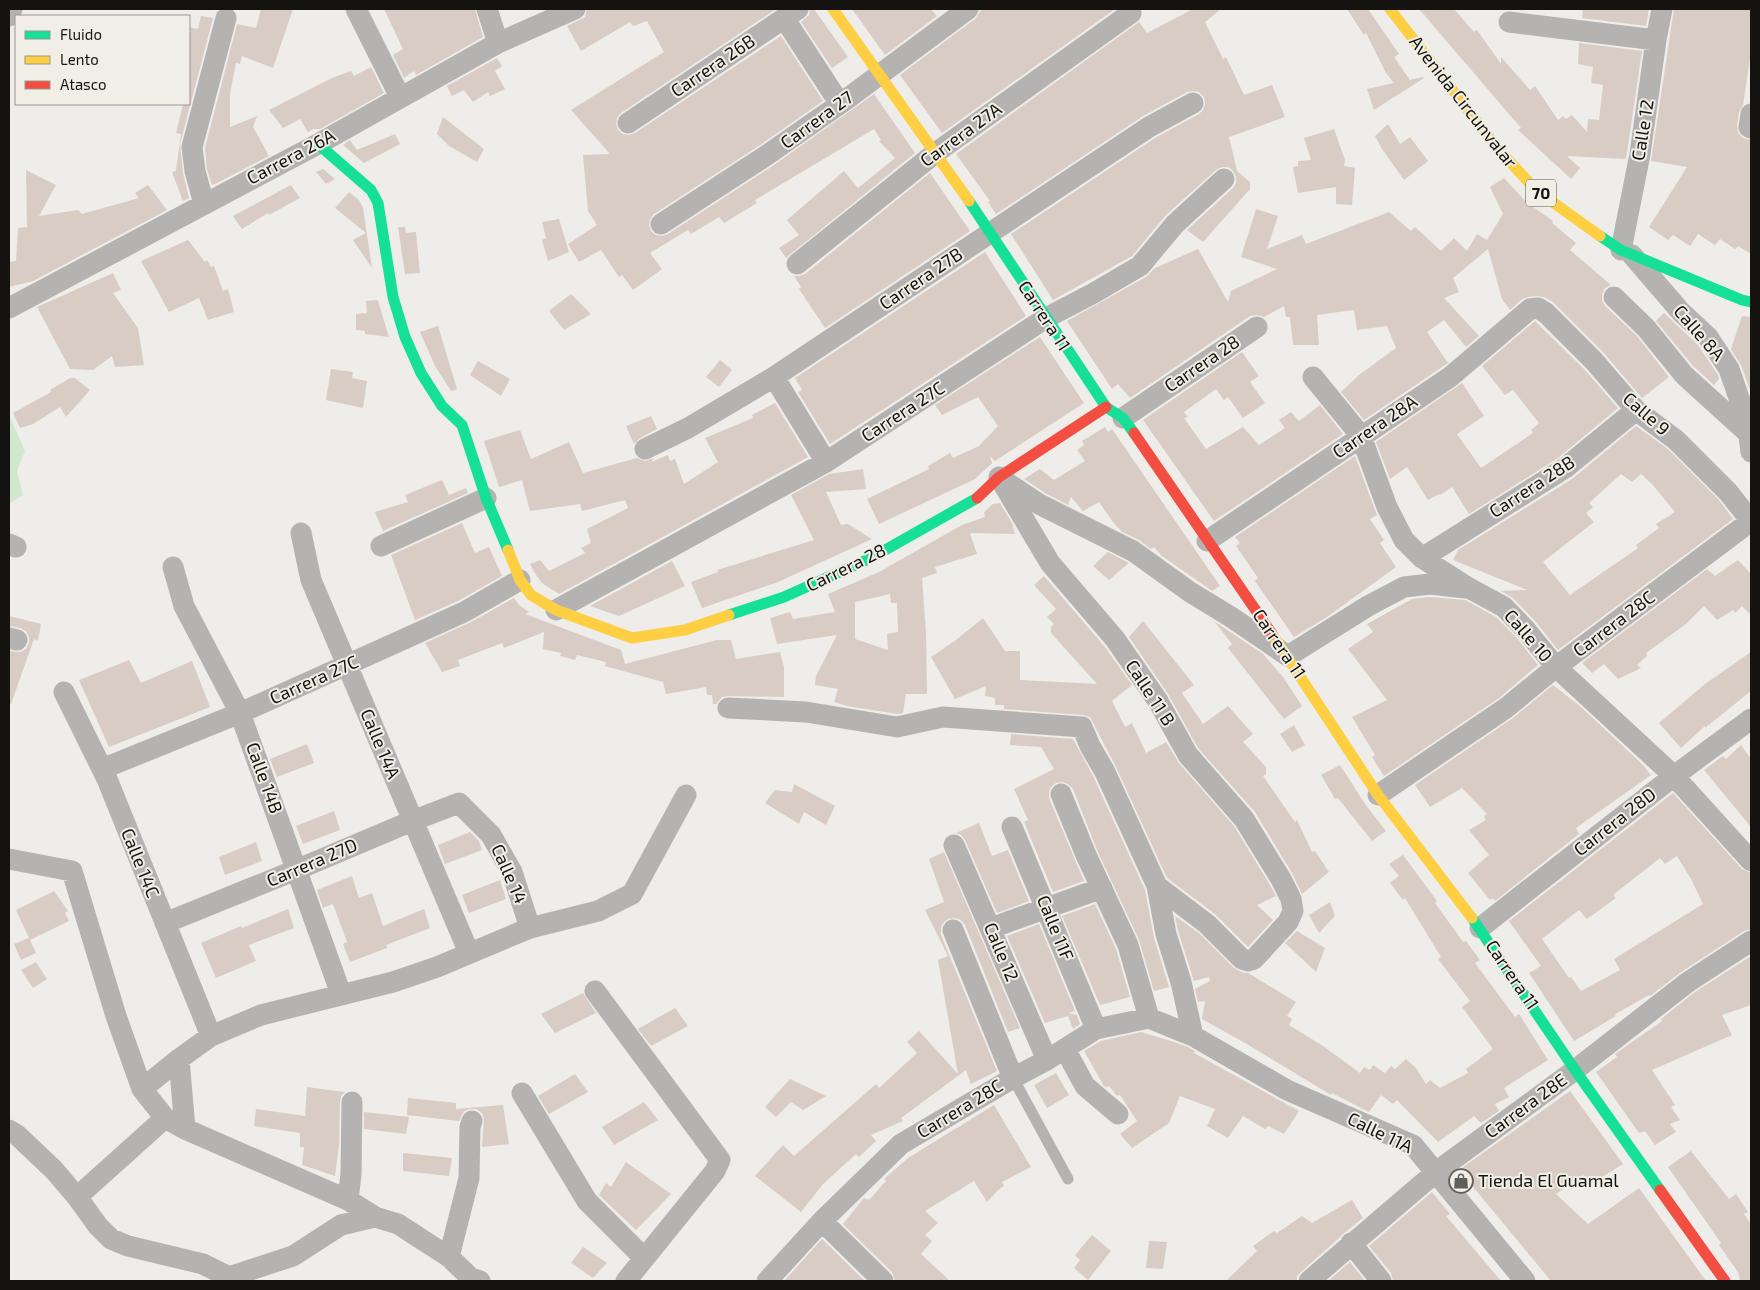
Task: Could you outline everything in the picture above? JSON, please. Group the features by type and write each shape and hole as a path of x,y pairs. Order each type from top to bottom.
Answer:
{"street":[{"path":"9,16 12,9"},
{"path":"356,9 400,97"},
{"path":"487,9 498,43"},
{"name":"Carrera 26A","path":"9,308 318,144 498,43 575,9"},
{"name":"Carrera 11","path":"833,9 991,233 1086,380 1115,412 1207,541 1288,656 1378,795 1480,928 1575,1070 1725,1281"},
{"name":"Carrera 27","path":"661,224 767,155 840,104 968,9"},
{"name":"Avenida Circunvalar","path":"1390,9 1499,150 1537,191 1626,252 1751,302"},
{"name":"Calle 12","path":"1626,252 1662,9"},
{"path":"791,13 840,104"},
{"name":"Carrera 26B","path":"628,123 791,13"},
{"name":"Carrera 27A","path":"797,264 934,154 1131,13"},
{"path":"204,204 195,171 192,147 226,18"},
{"path":"1510,22 1656,40"},
{"name":"Carrera 27B","path":"645,449 688,428 774,377 1149,127 1194,103"},
{"path":"1751,114 1749,127 1751,128"},
{"name":"Carrera 28","path":"318,144 372,190 378,203 393,296 405,337 421,373 442,406 462,424 486,498 520,580 531,595 556,610 632,638 685,630 784,597 871,558 976,499 999,477 1115,412 1257,327"},
{"name":"Carrera 27C","path":"556,610 826,462 1046,318 1140,266 1175,224 1224,178"},
{"name":"Calle 8A","path":"1626,252 1681,312 1708,337 1729,369 1747,421 1750,443"},
{"path":"1614,297 1646,328 1684,375 1750,443"},
{"name":"Calle 9","path":"1538,308 1546,313 1594,362 1636,410 1676,440 1728,492 1751,521"},
{"name":"Carrera 28A","path":"1207,541 1450,377 1530,309 1538,308"},
{"path":"774,377 826,462"},
{"name":"Calle 10","path":"1313,377 1362,436 1387,507 1404,540 1422,558 1469,588 1504,607 1526,630 1556,667 1674,776 1751,861"},
{"name":"Carrera 28B","path":"1422,558 1565,468 1636,410"},
{"path":"999,477 1039,504 1133,551 1190,592 1288,656 1368,606 1404,587 1430,584 1469,588"},
{"name":"Calle 11 B","path":"999,477 1050,563 1115,639 1158,701 1188,755 1244,819 1281,879 1291,899 1293,911 1288,922 1254,959 1248,961 1242,959 1208,924 1157,886"},
{"path":"381,546 486,498"},
{"name":"Carrera 28C","path":"1378,795 1506,708 1556,667 1751,521"},
{"name":"Calle 14A","path":"301,532 311,580 469,953"},
{"name":"Calle 14B","path":"174,567 184,606 240,713 341,994"},
{"name":"Carrera 27C","path":"102,769 240,713 347,665 464,612 520,580"},
{"name":"Calle 14C","path":"64,692 102,769 211,1036"},
{"path":"728,708 806,712 897,726 942,717 1082,727 1090,746 1105,772 1157,886 1166,934 1181,982 1192,1036"},
{"name":"Carrera 28D","path":"1480,928 1674,776 1751,719"},
{"path":"1061,794 1086,855 1128,945 1149,1018 1192,1036"},
{"path":"142,1089 211,1036 261,1015 393,982 530,928 598,911 632,894 686,795"},
{"name":"Carrera 27D","path":"165,923 459,803"},
{"name":"Calle 14","path":"459,803 491,835 512,872 530,928"},
{"name":"Calle 11F","path":"1012,827 1047,907 1096,1029"},
{"name":"Calle 12","path":"954,845 1047,1060"},
{"path":"9,859 72,871 116,1016 142,1089 166,1118 185,1130 348,1200 374,1217 398,1224 449,1257 471,1278 480,1281"},
{"path":"991,928 1102,888"},
{"path":"953,930 1013,1078"},
{"name":"Carrera 28E","path":"1308,1281 1436,1172 1575,1070 1688,982 1751,941"},
{"path":"595,991 720,1160 715,1171 626,1281"},
{"name":"Carrera 28C","path":"767,1281 822,1221 900,1144 1047,1060 1096,1029 1149,1018"},
{"name":"Calle 11A","path":"1192,1036 1287,1090 1413,1145 1525,1281"},
{"path":"1065,1048 1085,1086 1118,1114"},
{"path":"179,1059 185,1130"},
{"path":"522,1093 587,1201 644,1258"},
{"path":"348,1200 351,1174 352,1102"},
{"path":"77,1197 166,1118"},
{"path":"449,1257 469,1178 470,1127 472,1121"},
{"path":"9,1130 54,1170 98,1226 111,1239 128,1246 203,1264 228,1279 293,1256 341,1225 374,1217"},
{"path":"822,1221 883,1281"},
{"path":"1351,1243 1381,1281"}],"lane":[{"path":"1013,1078 1068,1179"}],"green space":[{"path":"9,415 25,451 17,471 23,495 9,504"}],"building":[{"path":"261,9 293,9 273,68 242,56 240,64 236,63 230,93 230,127 257,116 253,127 269,156 212,185 207,169 205,148 237,24 256,28"},
{"path":"384,9 475,9 483,37 416,75 414,71 404,78 393,55 403,49"},
{"path":"587,9 776,9 621,113 617,118 616,124 618,130 623,134 635,133 781,36 823,101 760,145 654,214 650,219 649,225 651,231 656,235 668,234 774,165 874,94 915,153 786,258 779,248 799,235 787,220 844,171 858,188 895,158 879,141 881,140 874,129 755,200 757,203 724,223 719,217 691,234 688,230 650,253 662,269 633,290 622,275 619,277 601,250 579,262 568,244 597,225 588,211 583,155 610,154 571,110 664,52 647,21 633,26 630,22 581,51 567,26 585,17"},
{"path":"810,9 814,9 848,57 832,68 801,22 809,15"},
{"path":"852,9 931,9 937,16 885,55"},
{"path":"982,9 1115,9 942,133 900,75 975,19"},
{"path":"1193,9 1221,9 1205,22 1223,59 1226,57 1244,95 1272,85 1285,117 1229,137 1237,171 1250,182 1250,189 1203,242 1187,230 1233,188 1236,183 1236,177 1228,167 1216,170 1166,215 1132,256 1053,300 1011,234 1155,138 1199,114 1205,104 1204,97 1199,92 1187,92 1143,116 996,214 988,202 990,201 956,154 1139,22 1147,33"},
{"path":"1347,9 1368,9 1399,54 1394,57 1410,80 1424,78 1374,110 1367,89 1394,83 1386,73 1366,33 1364,35"},
{"path":"1419,9 1454,9 1474,32 1477,30 1501,64 1501,57 1530,90 1535,86 1558,120 1563,116 1566,119 1572,115 1587,132 1588,119 1599,120 1603,85 1591,83 1593,67 1578,64 1579,43 1642,51 1626,159 1567,156 1580,168 1571,179 1518,130 1521,128"},
{"path":"1583,9 1649,9 1646,26 1582,18"},
{"path":"1674,9 1751,9 1751,52 1743,105 1739,112 1737,125 1738,133 1743,138 1751,140 1751,254 1738,246 1735,249 1720,239 1715,245 1698,234 1690,246 1673,235 1668,240 1649,227 1687,167 1651,161"},
{"path":"201,16 213,18 180,144 183,173 189,198 183,201 172,172 176,171 181,134 176,133 183,105 190,105 190,27 198,29"},
{"path":"497,58 502,66 495,71 505,89 490,96 488,92 473,102 464,90 452,96 447,86"},
{"path":"371,67 384,93 320,129 313,129 308,132 300,119 283,128 269,110 332,78 351,71 354,76"},
{"path":"443,117 484,149 477,162 449,146 437,134"},
{"path":"1388,124 1400,144 1410,137 1428,161 1404,180 1375,136"},
{"path":"1334,129 1345,160 1344,166 1355,168 1352,205 1336,204 1336,187 1298,193 1293,167 1298,166 1298,161 1311,160 1304,138"},
{"path":"395,134 400,144 364,163 343,145 350,140 357,150"},
{"path":"323,169 335,179 326,184 316,172"},
{"path":"26,170 56,185 39,216 78,210 82,214 139,198 135,193 148,185 167,210 33,281 9,287 9,262 16,261 18,228 27,227"},
{"path":"930,173 970,231 825,328 799,289 801,287 794,276 805,274"},
{"path":"1504,178 1526,202 1553,221 1552,223 1576,243 1570,250 1611,285 1605,288 1602,294 1605,306 1637,336 1669,377 1642,398 1603,352 1553,302 1544,297 1528,297 1522,299 1510,310 1502,299 1488,249 1453,278 1459,292 1444,298 1479,336 1466,347 1444,320 1427,332 1448,363 1364,420 1341,392 1359,375 1396,348 1387,326 1357,330 1354,310 1317,315 1319,345 1293,345 1290,317 1286,317 1284,306 1264,317 1250,316 1130,398 1118,384 1112,389 1067,321 1146,277 1155,268 1198,249 1228,302 1231,291 1277,269 1241,257 1256,209 1278,216 1267,249 1302,235 1306,244 1389,212 1411,231 1415,227 1441,251 1454,238 1467,251 1477,234 1487,240 1503,214 1490,187"},
{"path":"291,185 300,198 269,215 268,213 242,229 233,216"},
{"path":"349,192 359,200 363,208 372,268 353,240 366,233 335,208"},
{"path":"559,219 569,252 548,261 542,240 546,238 542,222"},
{"path":"398,227 405,227 406,233 416,232 420,273 405,274"},
{"path":"188,240 205,262 207,260 211,267 214,266 223,291 228,289 234,312 208,320 199,298 169,312 141,261"},
{"path":"985,252 1026,316 830,444 798,392 802,390 795,378"},
{"path":"113,273 121,290 113,293 138,328 144,365 115,367 112,356 93,370 70,369 37,307"},
{"path":"571,294 591,314 564,330 549,311"},
{"path":"378,300 389,337 365,334 365,331 356,330 356,314 367,313 366,301"},
{"path":"1664,313 1698,345 1718,375 1719,379 1714,385 1693,366 1656,321"},
{"path":"1742,316 1751,317 1751,393 1741,365 1731,349"},
{"path":"1535,321 1585,370 1618,408 1558,458 1469,514 1452,487 1428,500 1407,467 1390,479 1376,442 1462,383 1484,416 1457,434 1481,468 1533,433 1531,430 1539,423 1513,390 1505,395 1482,366"},
{"path":"438,326 457,389 451,391 435,366 420,332"},
{"path":"1040,337 1084,403 995,461 990,456 992,463 975,479 879,524 867,499 929,469 928,466 950,453 953,458 979,446 998,426 978,397 942,415 935,405"},
{"path":"1242,352 1259,376 1250,382 1265,403 1243,418 1228,397 1224,400 1216,389 1184,412 1188,417 1184,418 1206,449 1243,427 1259,445 1285,428 1279,420 1291,412 1299,421 1320,405 1343,434 1214,521 1143,420"},
{"path":"720,360 732,370 719,387 706,377"},
{"path":"478,361 510,379 501,396 470,375"},
{"path":"331,369 353,372 352,378 367,381 363,408 326,400"},
{"path":"70,378 75,378 90,390 66,417 60,407 33,424 20,428 13,413 51,392 50,390"},
{"path":"775,403 808,457 559,594 542,583 530,564 540,560 549,571 585,553 581,548 591,543 587,529 628,508 625,500 582,511 580,504 530,511 522,480 499,487 484,441 520,430 531,459 569,442 583,473 637,458 645,461 654,458 651,462 668,455 670,461 675,459 684,484 718,462 705,438 753,418 752,415"},
{"path":"651,416 657,429 640,438 634,444 626,426"},
{"path":"1636,426 1668,449 1719,500 1733,519 1558,650 1536,622 1513,598 1501,591 1527,590 1453,560 1458,550 1572,479","holes":["1621,474 1632,482 1641,474 1652,484 1675,512 1656,524 1659,528 1636,545 1638,548 1570,595 1543,562 1594,522 1586,513 1593,507 1589,503"]},
{"path":"1105,427 1108,432 1112,429 1220,586 1212,591 1162,556 1154,547 1151,549 1139,540 1122,532 1099,502 1083,511 1071,497 1068,505 1024,479 1040,469 1054,480 1085,461 1077,450 1084,445 1082,441"},
{"path":"1355,456 1377,515 1370,519 1384,540 1380,543 1396,567 1327,617 1294,637 1255,581 1258,578 1236,546 1240,543 1235,537"},
{"path":"863,469 866,489 826,492 841,525 848,524 872,539 778,582 702,608 691,582 718,572 717,570 814,540 791,495 829,474"},
{"path":"442,480 449,495 466,488 468,493 383,531 375,512 408,502 405,495"},
{"path":"1000,503 1012,523 1015,534 970,533 977,554 935,567 937,573 922,578 926,632 927,694 906,694 903,713 897,714 834,702 838,689 815,685 816,676 837,635 777,644 770,618 790,612 793,619 835,612 828,594 879,572 962,525 985,517 984,512 993,504","holes":["890,594 891,603 897,603 898,632 887,634 888,650 855,639 855,602"]},
{"path":"462,523 475,553 489,547 502,576 458,601 415,620 391,555"},
{"path":"1108,552 1129,563 1109,580 1093,566"},
{"path":"1738,560 1751,574 1751,615 1742,606 1735,613 1733,610 1717,620 1704,606 1686,624 1646,653 1647,656 1637,665 1641,668 1618,679 1604,664 1592,673 1582,663 1707,569 1715,576"},
{"path":"672,561 685,586 619,616 590,606"},
{"path":"1044,576 1105,647 1132,685 1112,701 1125,727 1132,723 1146,753 1166,742 1179,763 1234,826 1270,885 1276,896 1257,905 1273,920 1248,947 1215,914 1167,878 1116,767 1090,717 1004,709 1004,705 995,705 995,698 985,696 986,686 955,699 931,657 983,618 1005,651 1020,651 1020,680 1097,684 1051,633 1051,627 1054,624 1047,617 1056,609 1034,585"},
{"path":"1430,597 1465,600 1496,617 1517,638 1538,665 1499,698 1384,776 1372,757 1375,755 1352,717 1387,700 1348,649 1373,632 1367,624 1412,599"},
{"path":"514,598 519,605 529,612 525,614 621,650 625,664 717,640 731,640 736,659 780,652 784,667 784,697 728,696 722,697 716,704 713,704 712,695 707,695 706,687 666,694 663,682 605,666 606,662 577,655 575,660 560,656 561,653 543,649 544,632 504,648 502,643 458,660 460,666 442,672 425,643 469,623"},
{"path":"9,616 41,624 38,641 34,639 11,704 9,703 9,651 20,652 26,649 29,637 26,631 9,626"},
{"path":"1143,621 1194,685 1182,693 1203,724 1228,706 1253,734 1243,742 1266,767 1266,774 1263,776 1295,822 1297,820 1312,852 1315,851 1329,872 1302,894 1292,873 1255,812 1198,748 1168,694 1129,637"},
{"path":"1214,621 1263,654 1283,677 1302,706 1284,719 1228,648 1232,644"},
{"path":"1751,652 1751,691 1705,728 1705,726 1681,748 1659,723 1705,684"},
{"path":"129,660 141,683 192,661 210,707 109,747 79,680"},
{"path":"1553,685 1581,707 1642,764 1651,775 1576,828 1579,834 1495,901 1493,898 1490,900 1468,873 1489,855 1469,830 1486,820 1484,816 1487,814 1462,788 1430,807 1415,785 1513,718"},
{"path":"1294,725 1305,745 1292,752 1280,734"},
{"path":"1011,734 1073,739 1094,778 1145,890 1154,938 1169,987 1154,991 1139,940 1097,850 1073,789 1068,784 1062,782 1056,783 1051,787 1049,798 1084,881 1053,892 1024,822 1028,820 1014,789 1054,769 1041,747 1010,745"},
{"path":"307,744 314,763 277,777 270,759"},
{"path":"1741,745 1751,759 1751,827 1704,770 1723,756 1726,759"},
{"path":"1340,765 1365,804 1386,831 1372,841 1338,798 1335,799 1321,775"},
{"path":"794,784 835,806 826,825 804,812 799,824 765,803 775,790 792,792"},
{"path":"1673,793 1742,869 1751,873 1751,929 1744,931 1681,972 1650,996 1614,1015 1616,1016 1574,1041 1529,973 1541,966 1509,921","holes":["1677,856 1703,904 1614,959 1620,970 1581,991 1571,977 1569,978 1542,939 1579,910 1587,919 1616,898 1613,895 1660,858 1665,864"]},
{"path":"334,811 340,830 303,844 296,826"},
{"path":"979,823 992,856 1008,850 1029,901 997,913 965,840 956,833"},
{"path":"470,832 479,841 482,850 445,864 438,845"},
{"path":"256,842 262,861 225,875 219,857"},
{"path":"944,852 1020,1028 1008,1032 965,925 961,920 955,918 948,919 943,923 941,935 997,1071 971,1084 966,1070 901,1118 903,1121 871,1135 876,1141 859,1157 856,1154 823,1184 801,1212 755,1176 783,1145 794,1156 876,1084 879,1088 917,1053 907,1042 919,1031 958,1074 938,960 948,956 925,910 944,902 929,859"},
{"path":"1403,855 1437,901 1435,903 1463,942 1466,941 1480,960 1475,963 1515,1017 1519,1014 1548,1060 1504,1088 1509,1097 1495,1104 1499,1111 1481,1123 1474,1116 1438,1142 1397,1100 1393,1104 1381,1095 1369,1112 1332,1093 1331,1095 1202,1019 1205,1001 1198,1002 1195,989 1210,981 1209,977 1194,981 1175,916 1199,933 1234,968 1248,973 1296,1002 1287,1016 1292,1019 1289,1025 1323,1046 1360,1073 1364,1067 1370,1070 1373,1065 1385,1073 1391,1066 1395,1069 1406,1059 1416,1068 1426,1084 1430,1080 1440,1088 1468,1073 1466,1069 1493,1049 1462,1007 1470,1001 1438,959 1441,957 1405,898 1403,900 1390,883 1399,876 1389,864"},
{"path":"352,876 359,898 372,893 383,926 424,909 430,928 386,945 387,948 350,962 343,944 347,942 333,904 323,908 317,890"},
{"path":"500,880 506,899 469,913 462,895"},
{"path":"54,891 68,911 65,913 69,921 30,940 16,910"},
{"path":"1330,902 1335,916 1319,933 1309,915"},
{"path":"1095,904 1116,949 1130,997 1100,1005 1062,916"},
{"path":"288,909 294,928 249,945 256,961 216,978 201,943"},
{"path":"1039,924 1075,1011 1068,1013 1077,1015 1080,1024 1073,1029 1068,1016 1045,1023 1007,936"},
{"path":"1297,931 1325,948 1316,972 1285,943"},
{"path":"29,938 36,953 21,960 14,944"},
{"path":"1751,956 1751,1005 1722,1015 1732,1035 1652,1070 1675,1105 1671,1107 1680,1120 1670,1124 1676,1132 1655,1145 1645,1131 1639,1133 1596,1072 1617,1057 1615,1054 1662,1021 1661,1019 1695,992"},
{"path":"36,962 47,979 33,988 21,970"},
{"path":"583,993 596,1013 555,1033 541,1014"},
{"path":"675,1008 688,1026 651,1046 638,1029"},
{"path":"1141,1032 1188,1047 1195,1051 1194,1053 1299,1111 1284,1134 1268,1126 1265,1129 1243,1116 1228,1138 1207,1126 1215,1109 1180,1096 1169,1123 1132,1148 1120,1134 1137,1121 1120,1095 1117,1096 1109,1086 1104,1086 1084,1051 1101,1041"},
{"path":"1056,1073 1069,1095 1047,1108 1034,1085"},
{"path":"575,1074 588,1092 549,1114 538,1096"},
{"path":"790,1079 826,1096 803,1110 791,1102 776,1117 765,1107"},
{"path":"307,1087 345,1092 341,1096 340,1102 339,1145 335,1176 302,1165 304,1147 300,1147 300,1133 254,1126 256,1109 305,1116"},
{"path":"1570,1091 1623,1164 1591,1184 1583,1175 1556,1194 1588,1224 1639,1188 1706,1281 1551,1281 1459,1170"},
{"path":"408,1098 456,1103 456,1109 503,1105 509,1144 482,1147 484,1119 482,1113 476,1109 464,1111 459,1121 407,1115"},
{"path":"644,1102 658,1120 614,1145 602,1127"},
{"path":"994,1105 1031,1167 1002,1182 1004,1186 987,1202 974,1181 925,1211 938,1223 925,1235 932,1241 921,1254 950,1281 895,1281 892,1272 843,1224 864,1198 869,1200 886,1181 884,1179 908,1158"},
{"path":"364,1112 409,1117 406,1134 364,1129"},
{"path":"1691,1151 1729,1199 1736,1194 1748,1212 1744,1214 1751,1224 1751,1281 1740,1281 1738,1272 1719,1245 1721,1243 1668,1167"},
{"path":"403,1153 452,1158 449,1176 403,1171"},
{"path":"626,1162 671,1194 636,1230 599,1195 606,1183 611,1187"},
{"path":"1432,1192 1450,1214 1446,1216 1501,1281 1393,1281 1391,1273 1369,1246"},
{"path":"1352,1200 1363,1218 1301,1272 1297,1276 1297,1281 1226,1281 1257,1251 1253,1246 1274,1231 1277,1233 1302,1216 1312,1223"},
{"path":"1092,1235 1111,1251 1088,1280 1074,1268 1080,1260 1075,1255"},
{"path":"822,1239 865,1281 784,1281"},
{"path":"1149,1241 1167,1242 1163,1269 1146,1268"},
{"path":"583,1247 607,1263 593,1278 571,1263"},
{"path":"1350,1262 1365,1281 1328,1281"}],"traffic: fast":[{"path":"318,144 371,190 378,203 393,297 405,337 421,373 442,406 462,425 486,498 508,550"},
{"path":"969,201 1106,407 1123,418 1134,433"},
{"path":"1600,236 1621,250 1751,302"},
{"path":"729,615 784,597 871,558 977,498"},
{"path":"1472,918 1575,1070 1660,1190"}],"traffic: slow":[{"path":"833,9 969,201"},
{"path":"1390,9 1499,150 1537,191 1600,236"},
{"path":"508,550 520,580 531,595 556,610 632,638 685,630 729,615"},
{"path":"1272,634 1378,795 1472,918"}],"traffic: jam":[{"path":"977,498 999,477 1106,407"},
{"path":"1134,433 1272,634"},
{"path":"1660,1190 1725,1281"}],"place":[{"name":"Tienda El Guamal","path":"1461,1181"}]}
